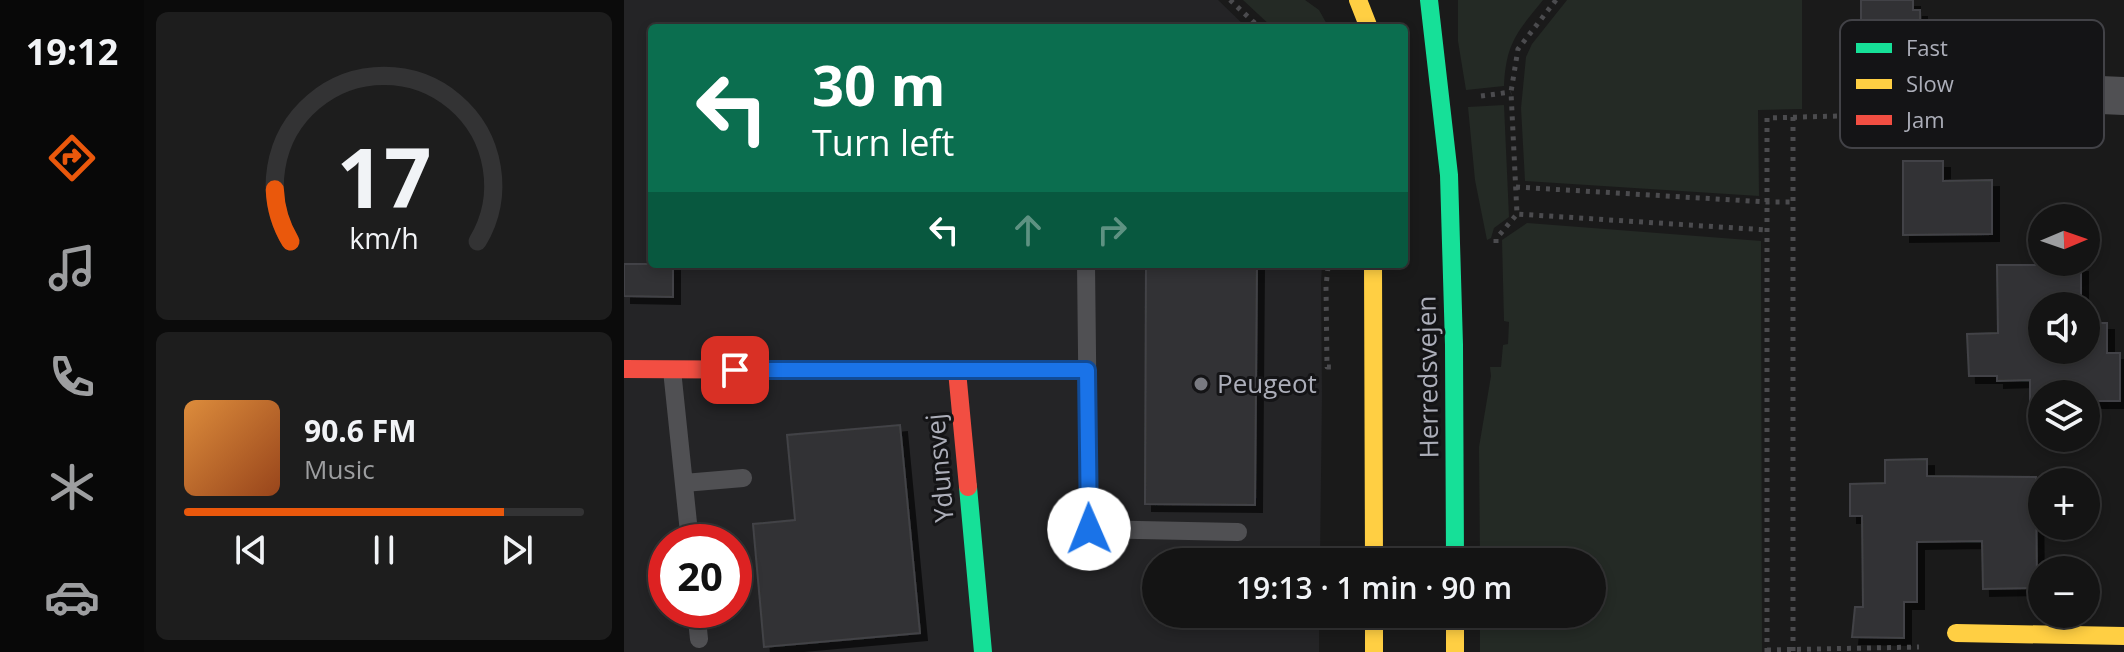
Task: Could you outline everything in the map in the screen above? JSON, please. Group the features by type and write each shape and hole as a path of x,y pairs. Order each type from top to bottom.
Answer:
{"street":[{"path":"1358,0 1367,24"},
{"name":"Herredsvejen","path":"1429,0 1449,175 1455,548"},
{"path":"2104,95 2124,96"},
{"name":"Herredsvejen","path":"1373,268 1374,548"},
{"path":"624,369 957,371"},
{"name":"Ydunsvej","path":"957,371 983,652"},
{"path":"1374,628 1374,652"},
{"path":"1455,628 1455,652"},
{"path":"1956,633 2124,636"}],"lane":[{"path":"1086,268 1089,529 1238,532"},
{"path":"672,370 688,524"},
{"path":"957,371 1087,370"},
{"path":"684,483 743,478"},
{"path":"698,628 699,639"}],"path":[{"path":"1230,0 1256,24"},
{"path":"1556,0 1518,49 1511,92 1517,214 1767,230"},
{"path":"1840,116 1767,118 1767,651 1933,647 1956,633"},
{"path":"1793,117 1793,651"},
{"path":"1516,187 1792,202"}],"shaded area":[{"path":"624,0 1218,0 1243,24 648,24 648,268 1322,268 1320,548 1142,548 1142,628 1319,628 1319,652 624,652"},
{"path":"1243,0 1305,0 1319,10 1327,24 1269,24"},
{"path":"1458,0 1543,0 1514,39 1507,59 1504,86 1466,90 1458,41"},
{"path":"1567,0 1802,0 1802,109 1758,110 1759,196 1525,181 1521,108 1526,57 1532,44"},
{"path":"1504,105 1509,217 1494,228 1491,238 1487,240 1475,180 1468,107"},
{"path":"1527,223 1761,241 1762,652 1480,652 1480,628 1606,628 1606,548 1480,548 1479,447 1490,367 1501,367 1503,345 1508,344 1509,322 1504,321 1502,240"}],"building":[{"path":"1861,0 1913,0 1913,10 1920,10 1920,20 1861,20"},
{"path":"1903,161 1943,161 1943,181 1992,180 1992,234 1903,235"},
{"path":"624,264 673,268 673,297 624,296"},
{"path":"1997,265 2028,265 2028,276 2081,276 2081,292 2028,292 2028,364 2100,364 2100,323 2107,323 2107,353 2120,353 2120,401 2100,401 2100,380 1997,381 1997,376 1969,376 1967,334 1998,333"},
{"name":"Peugeot","path":"1146,268 1257,268 1255,505 1145,504"},
{"path":"900,425 920,633 764,647 753,524 795,520 787,435"},
{"path":"1927,459 1927,476 2028,477 2028,540 2037,540 2037,556 2028,556 2028,588 1983,589 1982,541 1917,542 1917,602 1904,602 1904,638 1852,637 1855,607 1863,607 1862,516 1850,516 1850,484 1885,483 1885,460"}],"traffic: fast":[{"path":"1429,0 1449,175 1455,548"},
{"path":"968,487 983,652"}],"traffic: slow":[{"path":"1358,0 1367,24"},
{"path":"1373,268 1374,548"},
{"path":"1374,628 1374,652"},
{"path":"1455,628 1455,652"},
{"path":"1956,633 2124,636"}],"traffic: jam":[{"path":"624,369 957,371 968,487"}],"place":[{"name":"Peugeot","path":"1201,384"}],"route":[{"path":"735,370 1087,370 1089,529"}]}
